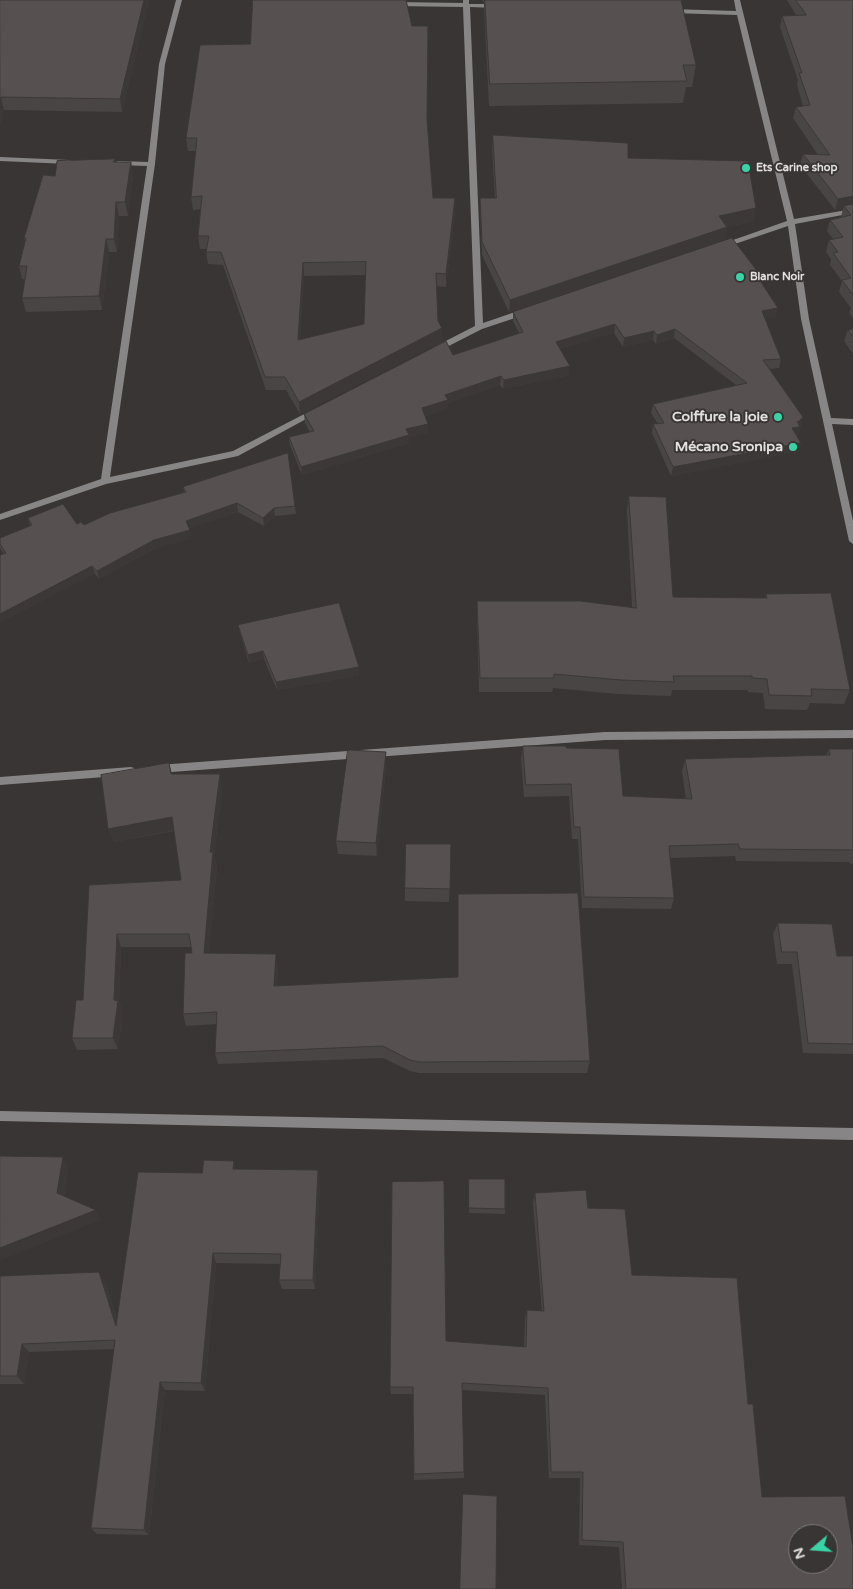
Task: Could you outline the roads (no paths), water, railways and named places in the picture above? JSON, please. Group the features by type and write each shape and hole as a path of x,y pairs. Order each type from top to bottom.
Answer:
{"street":[{"path":"105,481 151,164 162,64 179,0"},
{"path":"737,0 791,222 804,319 853,541"},
{"path":"467,2 479,327"},
{"path":"388,4 467,2 506,6"},
{"path":"661,11 739,13"},
{"path":"0,159 76,162"},
{"path":"113,163 151,164"},
{"path":"715,248 791,222 853,210"},
{"path":"427,354 479,327 536,308"},
{"path":"0,517 105,481 235,454 322,408"},
{"path":"828,421 853,422"},
{"path":"0,781 605,736 853,734"},
{"path":"0,1116 853,1134"}],"place":[{"name":"Ets Carine shop","path":"746,168"},
{"name":"Blanc Noir","path":"740,277"},
{"name":"Coiffure la joie","path":"778,417"},
{"name":"Mécano Sronipa","path":"793,447"}]}
